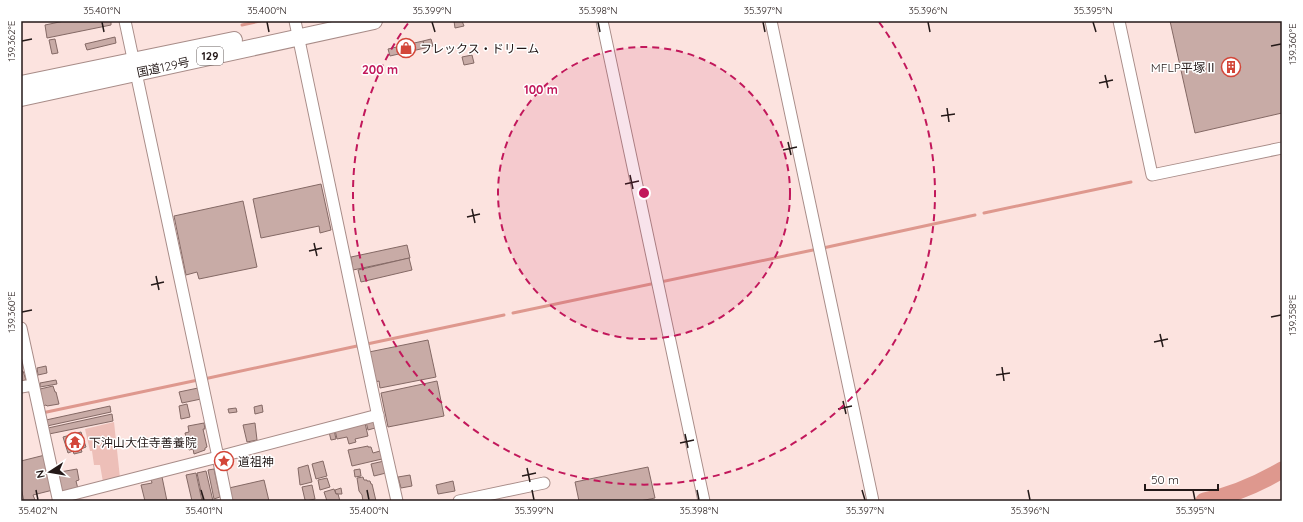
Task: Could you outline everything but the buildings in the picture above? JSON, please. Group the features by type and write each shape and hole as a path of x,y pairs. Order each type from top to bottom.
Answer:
{"highway":[{"name":"国道129号","path":"21,83 45,86 135,67 326,21"},
{"name":"国道129号","path":"296,28 374,21"},
{"name":"129","path":"21,99 45,86"}],"street":[{"path":"125,21 227,501"},
{"path":"602,21 704,501"},
{"path":"772,21 873,501"},
{"path":"1119,21 1152,175 1282,148"},
{"path":"296,28 397,501"},
{"path":"21,328 28,386 39,414 54,500 378,415"},
{"path":"459,501 544,483"}],"shaded area":[{"path":"114,422 120,478 103,482 100,465 94,465 92,451 90,451 85,429"}],"waterway":[{"path":"242,25 260,21"},
{"path":"984,213 1131,182"},
{"path":"823,248 975,215"},
{"path":"513,313 813,250"},
{"path":"367,344 504,315"},
{"path":"204,379 357,346"},
{"path":"42,413 198,380"},
{"path":"1204,501 1225,496 1244,489 1282,470"}],"place":[{"name":"フレックス・ドリーム","path":"406,48"},
{"name":"MFLP平塚Ⅱ","path":"1231,67"},
{"name":"下沖山大住寺善養院","path":"75,442"},
{"name":"道祖神","path":"224,461"}]}
